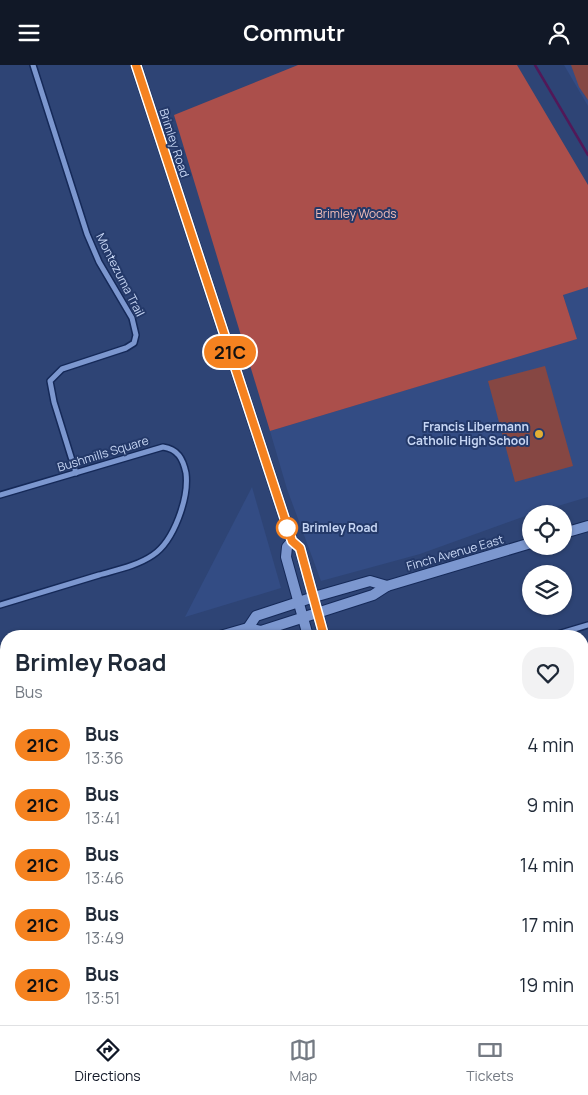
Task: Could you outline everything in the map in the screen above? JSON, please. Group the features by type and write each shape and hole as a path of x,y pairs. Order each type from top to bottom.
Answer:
{"main road":[{"name":"Brimley Road","path":"136,65 292,541 300,548 322,630"},
{"path":"572,531 588,526"},
{"name":"Brimley Road","path":"292,541 286,552 306,630"},
{"name":"Finch Avenue East","path":"264,630 373,595 387,586 522,546"},
{"name":"Finch Avenue East","path":"248,628 256,616 314,597 370,581 387,586"},
{"name":"Finch Avenue East","path":"241,630 248,628 257,630"}],"street":[{"name":"Montezuma Trail","path":"33,65 87,234 99,262 132,318 136,335 134,343 126,348 62,369 50,381 54,402 76,473"},
{"name":"Bushmills Square","path":"0,495 163,447 170,448 180,456 185,468 187,481 183,507 155,554 145,560 0,605"},
{"path":"571,630 588,625"}],"shaded area":[{"path":"564,65 588,65 588,106"},
{"path":"571,65 588,65 588,100 579,87"},
{"path":"588,287 588,497 561,505 522,505 522,517 420,554 321,581 287,489 270,431 576,339 563,294"},
{"path":"545,366 573,466 515,482 488,381"},
{"path":"252,487 281,588 185,617"}],"green space":[{"name":"Brimley Woods","path":"298,65 517,65 588,185 588,287 563,295 577,339 270,431 174,115"}],"waterway":[{"path":"535,65 588,155"}],"bus line":[{"name":"21C","path":"136,65 292,541 300,548 322,630"}],"place":[{"name":"Francis Libermann Catholic High School","path":"539,434"},
{"name":"Brimley Road","path":"287,528"}]}
